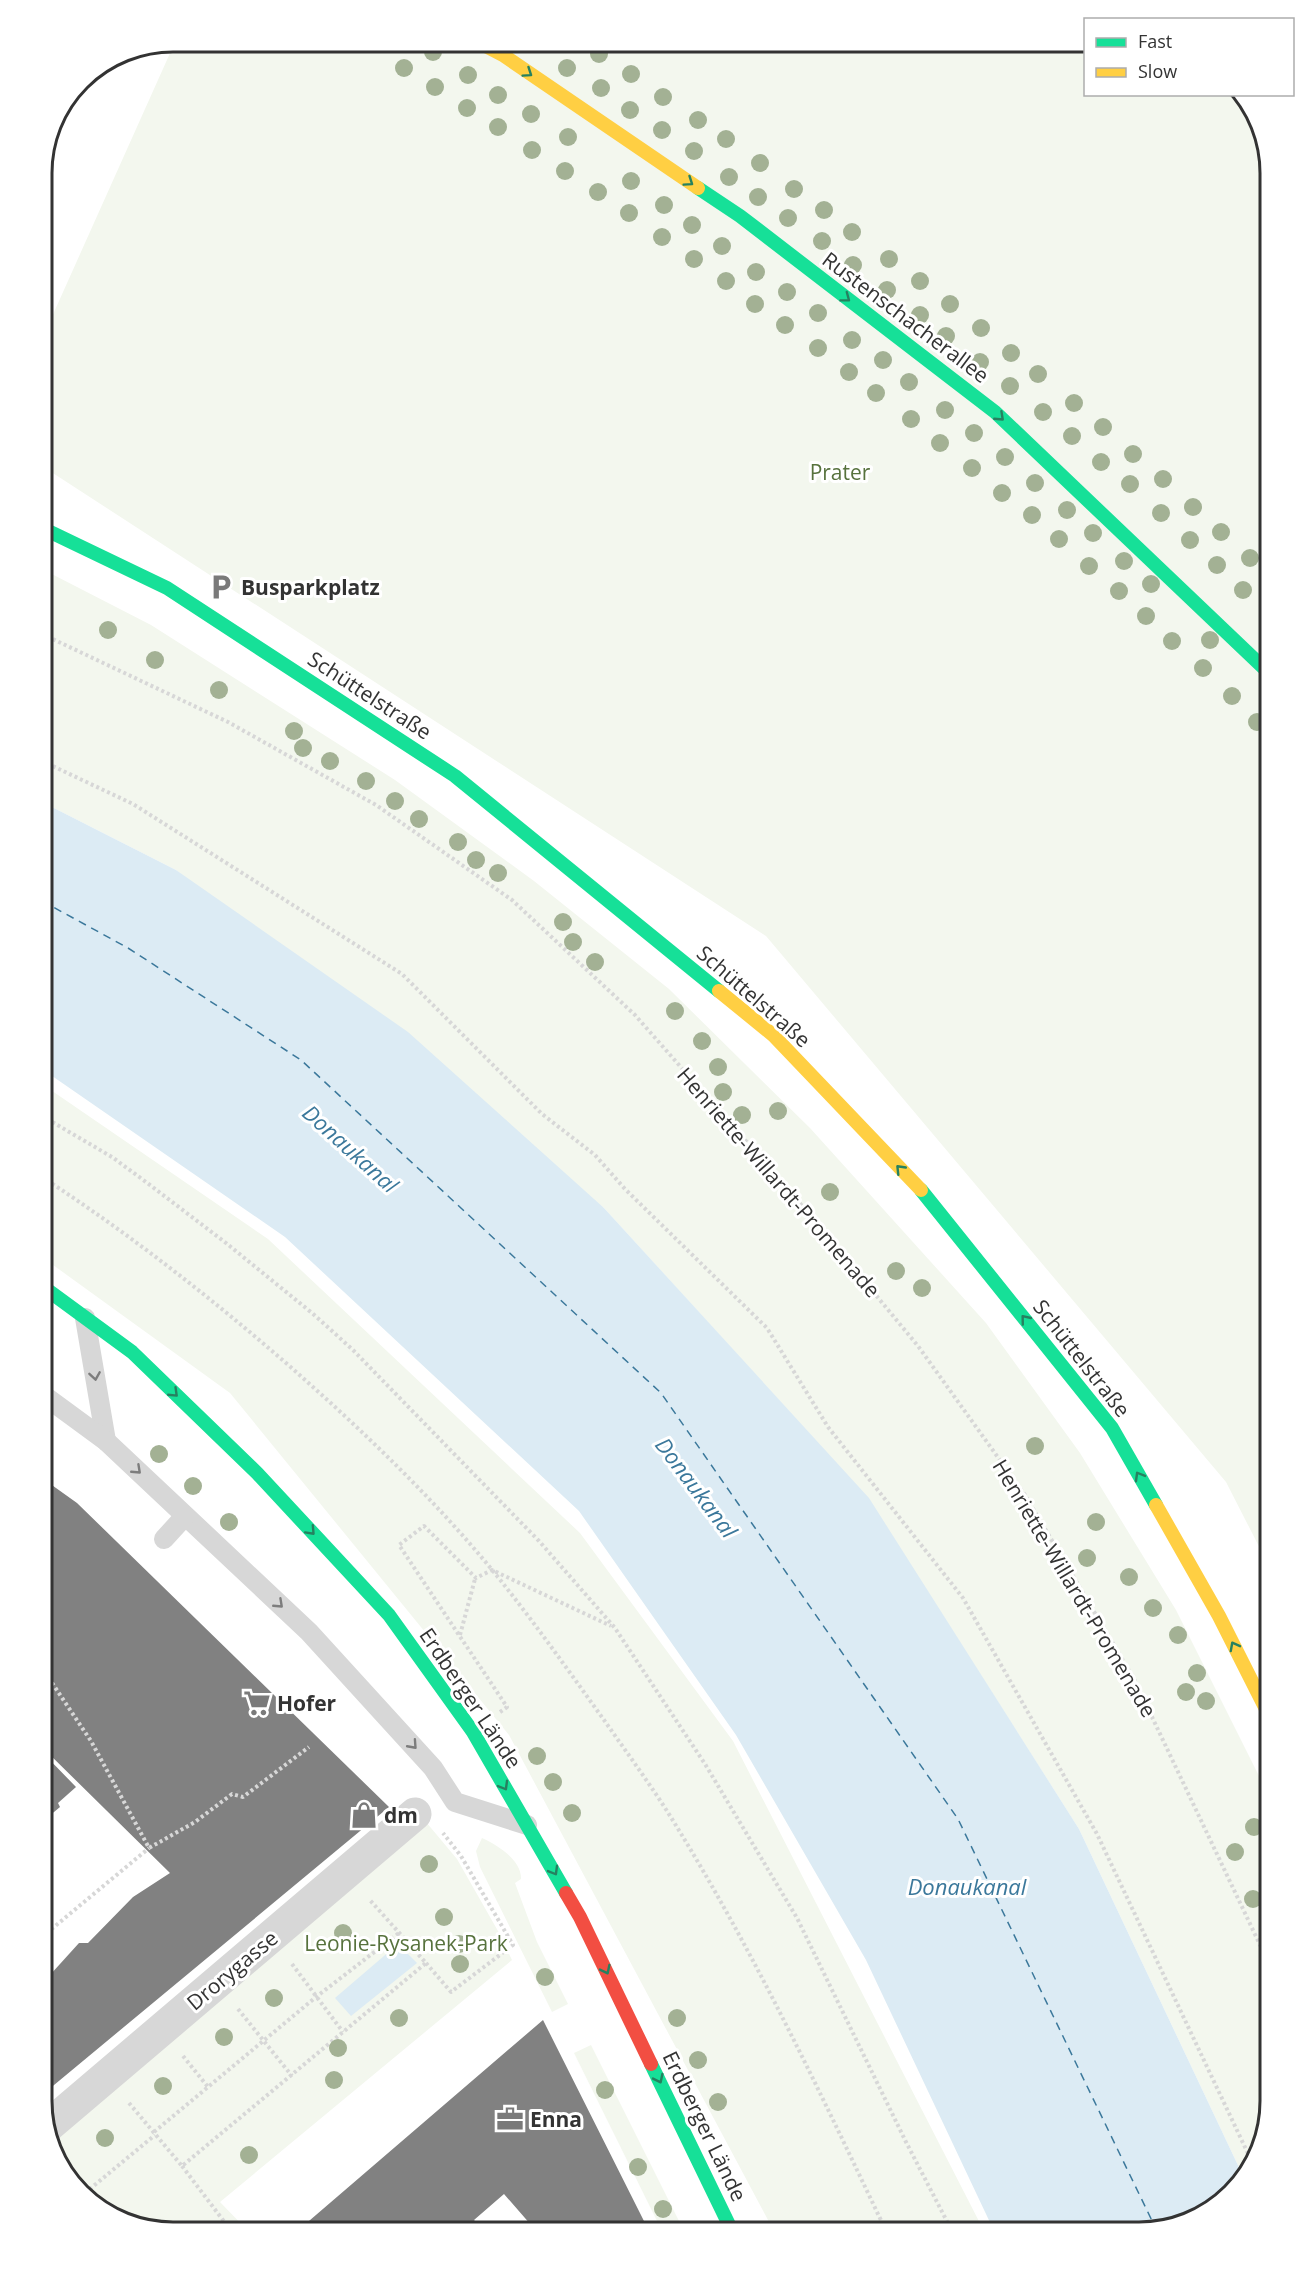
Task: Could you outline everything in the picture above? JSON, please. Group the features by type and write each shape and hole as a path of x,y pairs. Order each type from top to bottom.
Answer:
{"main road":[{"name":"Rustenschacherallee","path":"498,53 740,216 995,412 1260,664"},
{"name":"Schüttelstraße","path":"53,533 167,588 455,776 773,1035 932,1202 1112,1428 1219,1616 1260,1697"},
{"name":"Erdberger Lände","path":"52,1294 132,1352 257,1473 389,1615 473,1732 580,1917 728,2222"}],"street":[{"name":"Drorygasse","path":"54,2121 416,1814"}],"lane":[{"path":"86,1318 106,1442"},
{"path":"52,1402 106,1442 309,1632 433,1767 455,1802 527,1825"},
{"path":"164,1539 185,1516"}],"path":[{"name":"Henriette-Willardt-Promenade","path":"53,639 228,722 376,805 512,900 635,1015 783,1183 918,1346 1025,1495 1134,1679 1260,1945"},
{"path":"53,766 133,804 402,974 542,1114 595,1155 625,1190 767,1328 828,1427 963,1598 1097,1834 1248,2153"},
{"path":"53,1122 112,1157 235,1250 336,1334 523,1524 615,1628 705,1764 796,1918 947,2222"},
{"path":"52,1184 144,1246 219,1305 281,1359 398,1468 492,1570 571,1673 666,1809 765,1983 882,2222"},
{"path":"476,1578 424,1526 399,1545 507,1707"},
{"path":"492,1570 615,1628"},
{"path":"460,1636 476,1578 492,1570"},
{"path":"52,1683 91,1741 149,1848"},
{"path":"52,1929 149,1848 195,1822 232,1794 243,1797 309,1747"},
{"path":"347,1874 451,1992 513,1946 461,1856 431,1818 416,1814"},
{"path":"90,2189 155,2134 154,2132 316,1998 399,1933"},
{"path":"182,2166 426,1963"},
{"path":"316,1998 344,2032"},
{"path":"264,2041 292,2076"},
{"path":"155,2134 224,2222"}],"green space":[{"name":"Prater","path":"170,53 1084,53 1084,96 1232,96 1253,134 1260,173 1260,1548 1226,1482 766,936 53,473 53,315"},
{"path":"53,575 151,625 395,780 534,881 669,989 810,1128 986,1323 1080,1453 1176,1610 1260,1778 1260,2102 1253,2141 1239,2168 1079,1829 868,1498 604,1208 176,870 53,807"},
{"path":"53,1091 268,1239 580,1533 733,1741 979,2222 769,2222 509,1735 230,1393 52,1265"},
{"name":"Leonie-Rysanek-Park","path":"426,1822 457,1859 512,1960 220,2202 239,2222 165,2222 134,2216 120,2210 94,2193 82,2181 65,2155 56,2131"},
{"path":"482,1838 508,1854 520,1872 521,1879 515,1883 537,1942 568,2004 552,2012 480,1867 476,1851"},
{"path":"591,2045 680,2222 658,2222 574,2053"}],"water":[{"name":"Donaukanal","path":"53,807 176,870 408,1032 604,1208 869,1498 1079,1829 1239,2168 1218,2193 1192,2210 1155,2221 990,2222 866,1960 736,1735 579,1511 285,1237 53,1076"},
{"path":"398,1944 417,1963 351,2016 335,1998"}],"building":[{"path":"52,1485 77,1503 389,1807 52,2087 52,1973 79,1943 88,1943 133,1897 170,1873 52,1757"},
{"path":"52,1762 76,1787 58,1803 60,1807 52,1814"},
{"name":"Enna","path":"543,2020 644,2222 528,2222 504,2194 474,2220 476,2222 308,2222"}],"ferry route":[{"path":"53,907 128,948 301,1060 661,1393 958,1819 1152,2221"}],"traffic: fast":[{"path":"698,188 740,216 995,412 1260,664"},
{"path":"53,533 167,588 455,776 719,991"},
{"path":"921,1190 1112,1428 1156,1505"},
{"path":"52,1294 132,1352 257,1473 389,1615 473,1732 566,1893"},
{"path":"651,2064 728,2222"}],"traffic: slow":[{"path":"499,53 698,188"},
{"path":"719,991 773,1035 921,1190"},
{"path":"1156,1505 1219,1616 1260,1697"}],"traffic: jam":[{"path":"566,1893 580,1917 651,2064"}],"place":[{"name":"Busparkplatz","path":"221,587"},
{"name":"Hofer","path":"257,1703"},
{"name":"dm","path":"364,1815"},
{"name":"Enna","path":"510,2119"}]}
